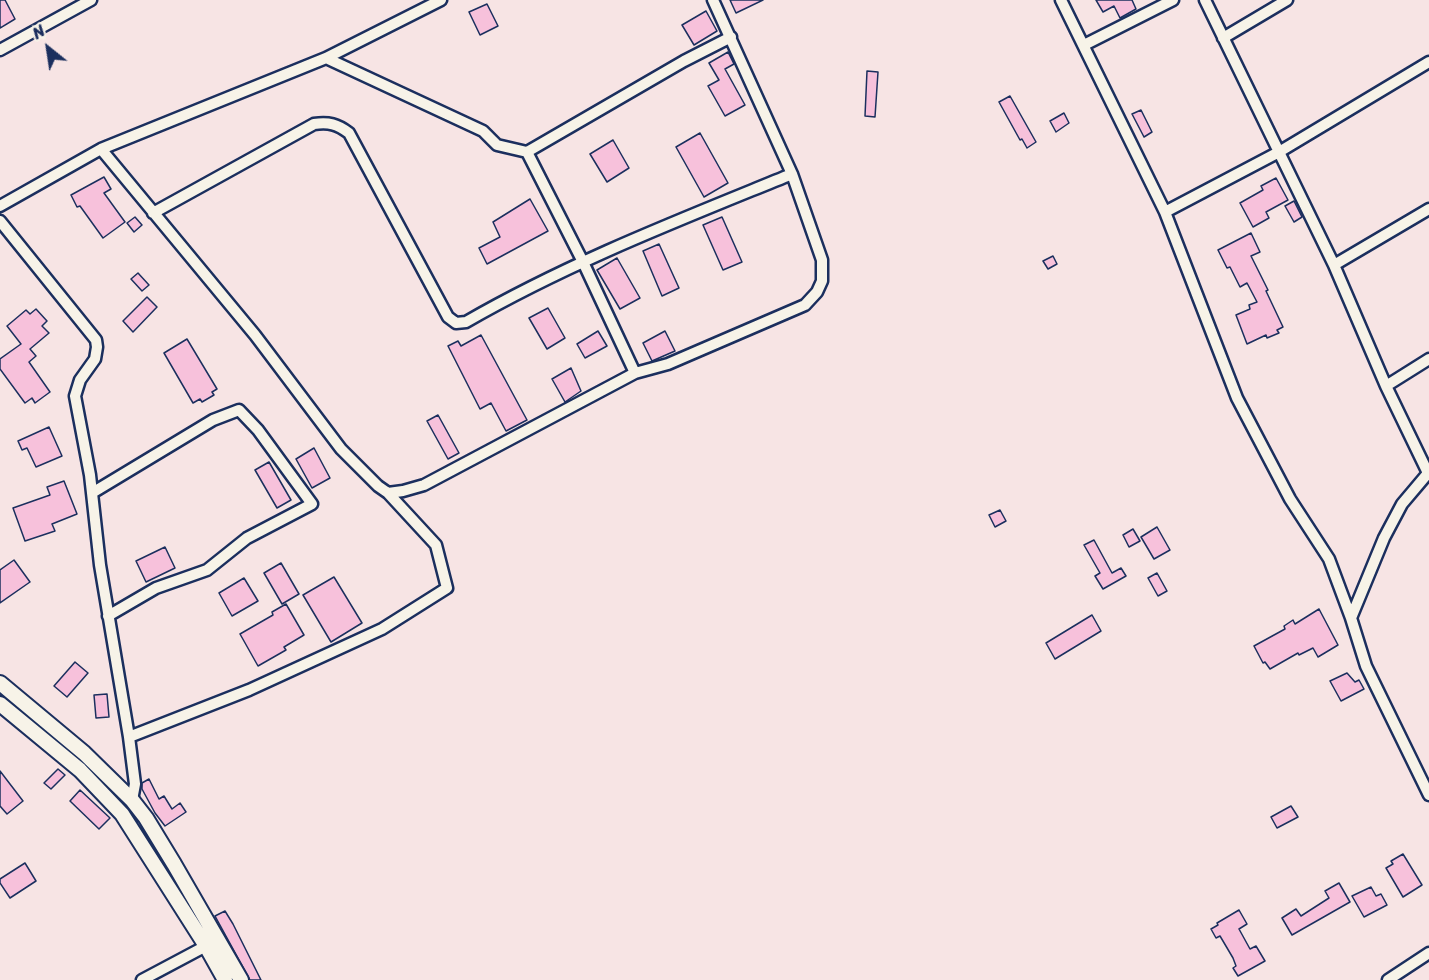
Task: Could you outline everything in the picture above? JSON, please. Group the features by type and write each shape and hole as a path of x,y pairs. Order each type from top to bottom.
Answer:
{"street":[{"path":"0,50 91,0"},
{"path":"0,206 101,149 327,58 441,0"},
{"path":"388,493 424,485 635,374 668,364 805,305 817,292 822,281 822,260 792,174 713,0"},
{"path":"1061,0 1165,212 1236,398 1290,499 1329,559 1366,666 1429,795"},
{"path":"1084,45 1173,0"},
{"path":"1205,0 1334,265 1386,386 1428,473 1402,504 1384,538 1351,618"},
{"path":"1223,38 1287,0"},
{"path":"327,58 483,130 497,145 527,152 684,61 731,37"},
{"path":"1165,212 1279,152 1429,62"},
{"path":"153,213 290,135 314,124 328,122 339,125 350,133 448,317 456,323 466,322 583,262 654,230 792,174"},
{"path":"101,149 255,335 341,449 388,493 436,545 447,588 362,638 249,690 129,737"},
{"path":"527,152 583,262 635,374"},
{"path":"1334,265 1429,209"},
{"path":"0,221 96,340 98,347 95,359 80,380 75,396 92,493 108,616 129,737 135,784 132,800"},
{"path":"1386,386 1429,359"},
{"path":"92,493 213,420 239,410 258,430 312,504 247,538 207,570 156,588 108,616"},
{"path":"0,683 84,753 132,800 160,840 241,980"},
{"path":"0,704 80,770 122,814 225,980"},
{"path":"142,980 206,946"},
{"path":"1388,980 1429,953"}],"building":[{"path":"0,0 5,0 15,19 0,28"},
{"path":"730,0 763,0 736,13"},
{"path":"1096,0 1132,0 1136,9 1120,18 1114,6 1103,12"},
{"path":"487,4 498,26 480,35 469,12"},
{"path":"706,11 717,31 694,45 682,25"},
{"path":"728,52 734,64 725,69 745,105 725,116 708,86 719,80 709,63"},
{"path":"867,71 878,72 875,117 865,116"},
{"path":"1010,96 1036,142 1027,148 1022,139 1020,140 999,102"},
{"path":"1141,110 1152,132 1144,137 1132,114"},
{"path":"1064,113 1069,123 1056,132 1050,121"},
{"path":"700,133 728,183 704,197 676,147"},
{"path":"613,140 629,168 607,182 590,154"},
{"path":"104,177 111,189 104,193 125,222 103,238 80,206 77,207 71,195"},
{"path":"1276,178 1288,200 1266,212 1269,218 1253,227 1240,203 1263,190 1261,186"},
{"path":"530,199 548,231 487,264 479,248 500,237 493,222"},
{"path":"1294,201 1302,217 1294,222 1285,206"},
{"path":"135,217 142,225 134,232 127,223"},
{"path":"722,217 742,262 723,270 703,225"},
{"path":"1251,233 1260,252 1251,256 1283,327 1277,330 1279,333 1267,338 1266,335 1247,344 1236,315 1250,309 1249,305 1257,302 1247,283 1240,287 1218,250"},
{"path":"659,244 679,288 662,296 643,251"},
{"path":"1053,256 1057,264 1048,269 1043,261"},
{"path":"617,258 640,298 620,309 597,270"},
{"path":"138,273 149,285 142,291 131,279"},
{"path":"147,297 157,307 133,332 123,321"},
{"path":"548,308 565,338 547,349 529,318"},
{"path":"36,309 47,321 42,326 49,333 30,349 36,356 29,362 50,392 35,403 32,398 25,403 0,369 0,359 21,344 7,326 26,310 30,314"},
{"path":"598,331 607,346 585,358 577,344"},
{"path":"665,331 675,351 652,361 643,343"},
{"path":"481,335 527,420 506,431 491,403 480,409 448,346 458,341 461,346"},
{"path":"187,339 217,389 212,392 214,395 202,402 200,399 193,403 164,353"},
{"path":"571,368 581,391 565,402 552,379"},
{"path":"438,415 459,453 448,459 427,421"},
{"path":"49,427 62,456 36,467 27,448 22,450 18,441"},
{"path":"314,448 330,478 312,488 296,459"},
{"path":"269,462 291,500 277,508 255,470"},
{"path":"64,481 77,514 52,524 55,531 25,541 13,508 50,495 47,487"},
{"path":"1000,510 1006,521 995,527 989,515"},
{"path":"1157,527 1170,550 1154,559 1141,537"},
{"path":"1133,529 1140,541 1129,547 1123,535"},
{"path":"1094,540 1112,573 1121,568 1126,576 1103,589 1095,576 1100,573 1084,545"},
{"path":"165,547 175,568 146,582 136,561"},
{"path":"14,560 30,582 0,603 0,570"},
{"path":"281,563 299,594 282,604 264,573"},
{"path":"1157,573 1167,591 1158,596 1148,578"},
{"path":"334,577 362,623 331,642 303,595"},
{"path":"244,578 258,601 232,616 219,593"},
{"path":"286,604 304,635 284,647 286,650 258,666 240,634 273,615 272,612"},
{"path":"1319,609 1338,645 1318,657 1313,648 1299,655 1298,653 1270,669 1265,662 1263,663 1254,646 1285,629 1284,626 1293,620 1295,624"},
{"path":"1092,615 1101,631 1055,659 1046,643"},
{"path":"75,662 88,673 67,697 54,686"},
{"path":"1347,673 1355,682 1359,680 1364,689 1341,701 1330,681"},
{"path":"107,694 109,717 96,718 94,695"},
{"path":"58,769 65,775 51,789 44,783"},
{"path":"0,771 23,801 7,814 0,806"},
{"path":"149,779 159,799 164,796 172,809 180,803 186,812 165,826 142,789 142,783"},
{"path":"80,790 110,818 99,829 70,801"},
{"path":"1291,806 1298,817 1277,828 1271,817"},
{"path":"1403,854 1422,885 1403,897 1386,868 1393,864 1391,861"},
{"path":"25,863 36,881 10,898 0,883 0,879"},
{"path":"1339,883 1350,902 1292,935 1282,918 1296,909 1301,916 1329,898 1325,891"},
{"path":"1371,887 1376,896 1381,894 1387,905 1364,917 1352,896"},
{"path":"1239,910 1247,924 1239,929 1250,949 1256,946 1265,961 1238,976 1233,968 1236,966 1233,958 1220,936 1216,938 1211,929"},
{"path":"225,911 261,980 250,980 215,916"}]}
